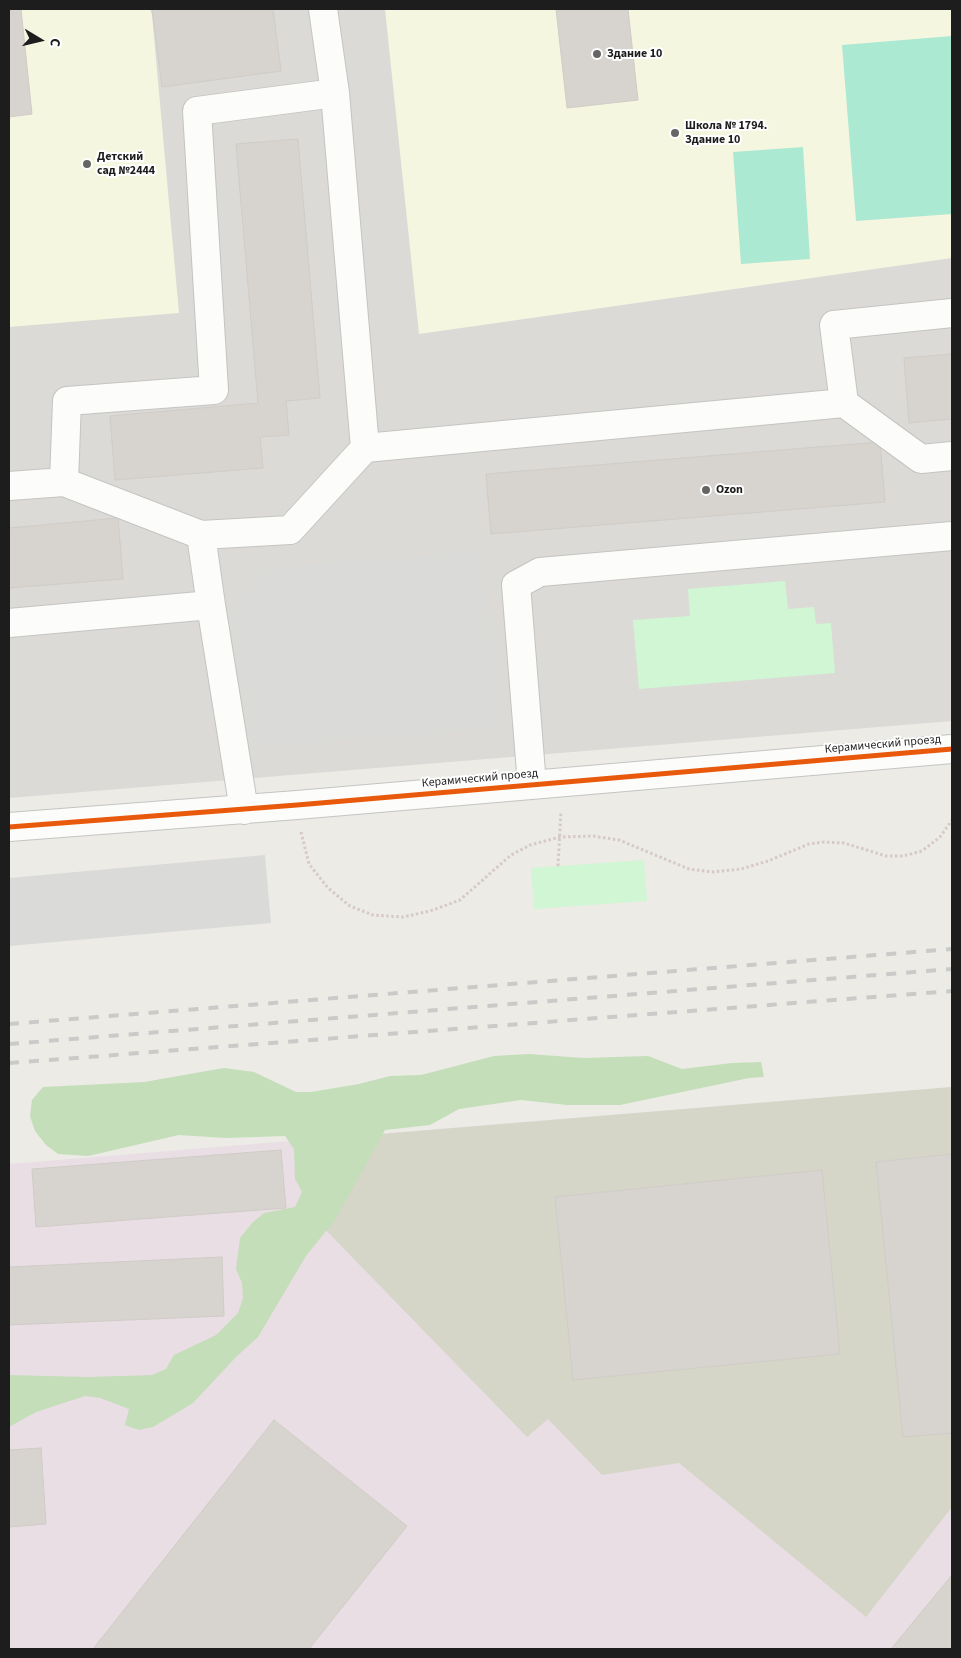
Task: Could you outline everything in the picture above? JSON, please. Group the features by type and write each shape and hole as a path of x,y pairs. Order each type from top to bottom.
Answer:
{"street":[{"path":"323,9 335,93 365,448"},
{"path":"64,482 67,401 214,390 197,111 335,93"},
{"path":"844,403 834,325 952,313"},
{"path":"9,486 64,482 201,535 290,530 365,448 844,403 920,459 952,456"},
{"path":"201,535 244,810"},
{"path":"532,785 516,585 540,572 952,536"},
{"path":"9,623 211,605"},
{"name":"Керамический проезд","path":"9,827 244,810 952,749"}],"path":[{"path":"558,866 561,815"},
{"path":"300,831 309,864 328,888 350,906 373,915 403,918 460,900 511,855 530,845 560,837 593,836 620,840 689,869 713,872 742,869 768,862 809,844 824,842 844,844 886,856 903,856 922,851 940,837 952,820"}],"shaded area":[{"path":"9,9 952,9 952,721 9,798"},
{"name":"Детский сад №2444","path":"9,9 150,9 179,313 9,327"},
{"name":"Школа № 1794. Здание 10","path":"385,9 952,9 952,258 419,334"},
{"path":"484,552 497,729 254,747 232,606 264,568"},
{"path":"265,855 271,923 9,946 9,878"},
{"path":"952,1087 952,1649 9,1649 9,1164"},
{"path":"952,1087 952,1507 866,1617 679,1463 602,1475 548,1419 527,1437 315,1219 308,1140"}],"green space":[{"path":"952,36 952,214 856,221 842,45"},
{"path":"803,147 810,259 741,264 733,152"},
{"path":"785,581 788,609 814,607 816,624 831,623 835,673 639,689 633,620 690,616 688,589"},
{"path":"644,860 647,901 534,909 531,868"},
{"path":"529,1054 584,1058 648,1056 682,1069 732,1063 761,1062 764,1077 749,1078 620,1105 567,1105 521,1100 459,1109 430,1125 385,1130 335,1220 306,1256 258,1337 236,1357 193,1403 153,1427 139,1430 125,1425 129,1409 100,1398 85,1396 36,1412 9,1427 9,1375 88,1377 152,1375 166,1369 174,1355 216,1335 238,1313 243,1298 242,1283 236,1269 240,1238 252,1223 264,1213 295,1207 302,1192 295,1179 294,1149 285,1136 226,1138 179,1135 88,1156 58,1154 46,1145 35,1131 30,1116 32,1100 43,1087 144,1082 224,1068 254,1072 296,1092 311,1092 359,1084 390,1076 421,1075 494,1056"}],"building":[{"path":"9,9 21,9 32,114 9,117"},
{"path":"152,9 273,9 281,71 162,87"},
{"name":"Здание 10","path":"556,9 628,9 638,100 567,108"},
{"path":"298,139 320,398 286,401 289,435 260,437 263,468 115,480 110,416 258,403 236,144"},
{"path":"952,354 952,419 909,423 904,358"},
{"path":"880,442 885,502 491,534 486,474"},
{"path":"118,518 123,579 9,588 9,528"},
{"path":"281,1150 286,1208 36,1227 32,1169"},
{"path":"952,1154 952,1433 903,1437 876,1162"},
{"path":"822,1170 840,1354 573,1380 555,1197"},
{"path":"222,1257 224,1316 9,1325 9,1267"},
{"path":"274,1420 407,1526 309,1649 93,1649"},
{"path":"41,1448 46,1524 9,1527 9,1450"},
{"path":"952,1575 952,1649 891,1649"}],"railway":[{"path":"9,1024 952,949"},
{"path":"9,1044 952,969"},
{"path":"9,1063 952,991"}],"cycle path":[{"path":"9,827 297,805 952,749"}],"place":[{"name":"Здание 10","path":"597,54"},
{"name":"Школа № 1794. Здание 10","path":"675,133"},
{"name":"Детский сад №2444","path":"87,164"},
{"name":"Ozon","path":"706,490"}]}
